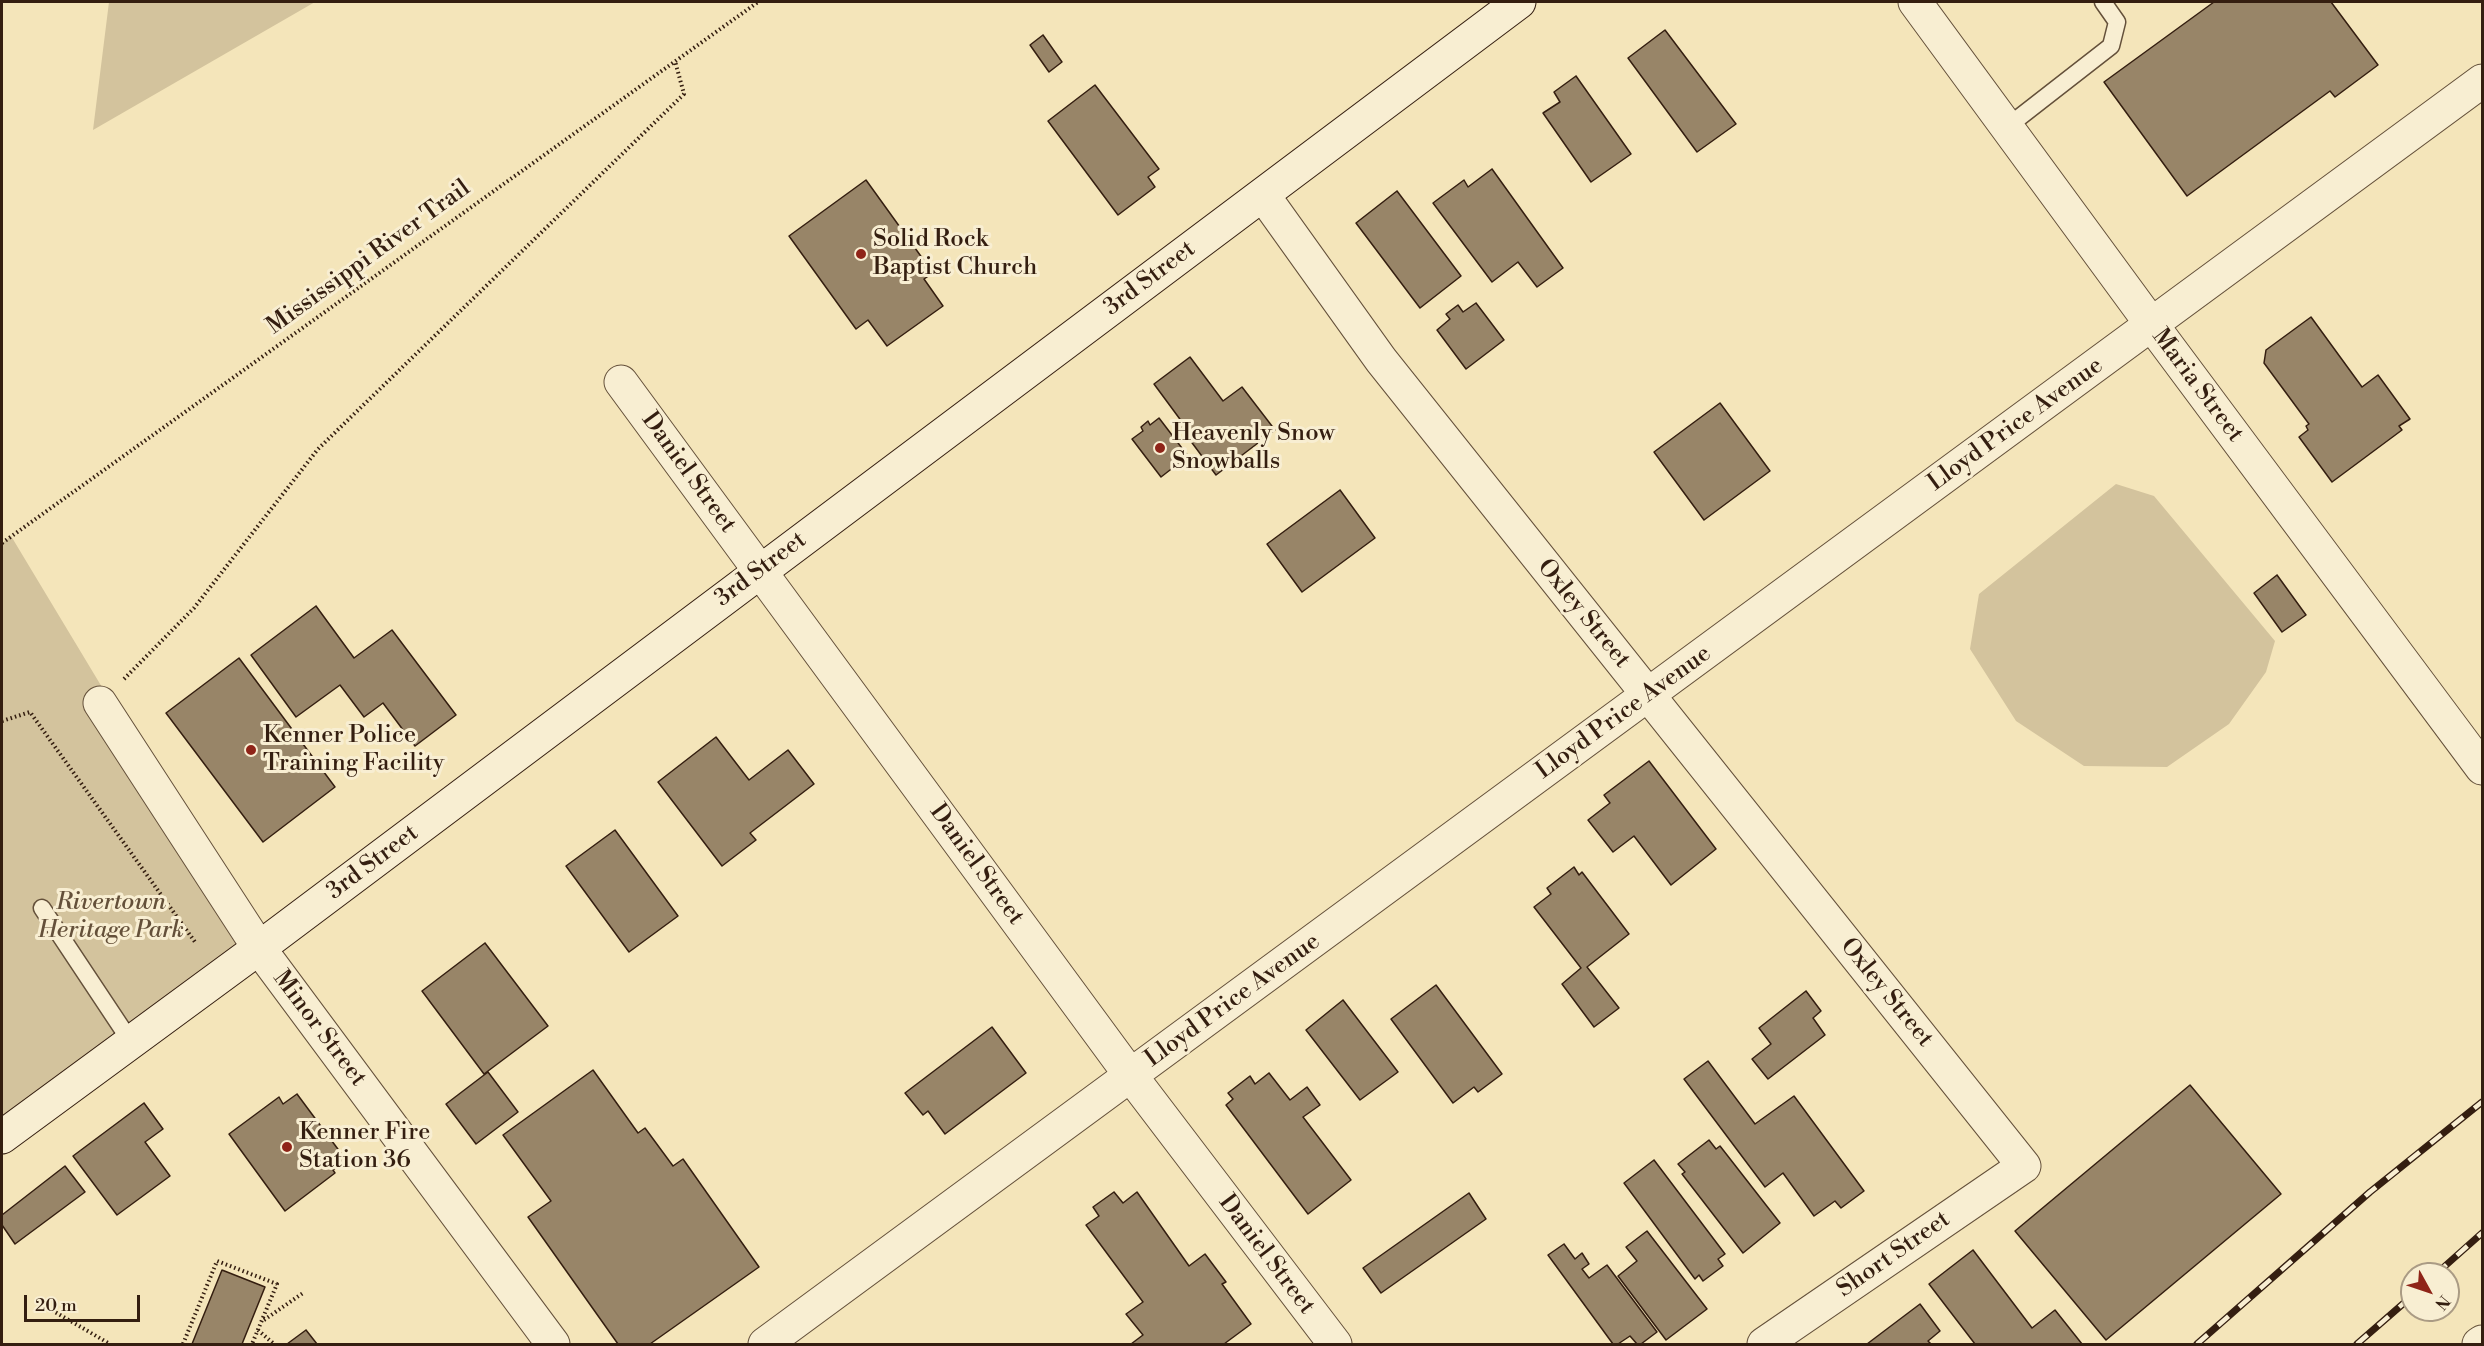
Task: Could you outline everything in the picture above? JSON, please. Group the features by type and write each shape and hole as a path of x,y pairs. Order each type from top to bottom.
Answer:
{"street":[{"name":"3rd Street","path":"2,1137 259,948 1519,2"},
{"name":"Maria Street","path":"1915,2 2152,326 2482,768"},
{"name":"Lloyd Price Avenue","path":"765,1344 2152,326 2482,81"},
{"name":"Oxley Street","path":"1263,195 1381,360 2024,1166"},
{"name":"Daniel Street","path":"621,382 1131,1076 1335,1344"},
{"name":"Minor Street","path":"100,703 259,948 553,1344"},
{"name":"Short Street","path":"1764,1344 2024,1166"}],"lane":[{"path":"2007,128 2111,46 2117,22 2103,2"},
{"path":"42,908 131,1042"}],"path":[{"name":"Mississippi River Trail","path":"2,543 758,2"},
{"path":"100,703 194,608 318,449 684,94 675,62"},
{"path":"2,720 30,712 195,942"},
{"path":"183,1344 217,1261 277,1284 252,1344"},
{"path":"262,1321 303,1293"},
{"path":"48,1308 110,1344"},
{"path":"258,1330 273,1344"}],"green space":[{"path":"109,2 315,2 93,130"},
{"path":"2116,484 2154,496 2275,641 2266,672 2229,724 2167,767 2084,766 2016,721 1970,649 1979,594"},
{"name":"Rivertown Heritage Park","path":"11,536 259,948 2,1125 2,543"}],"building":[{"path":"2214,2 2331,2 2378,65 2335,97 2330,91 2187,196 2104,82"},
{"path":"1665,30 1736,124 1697,152 1628,58"},
{"path":"1043,35 1062,62 1049,72 1030,45"},
{"path":"1576,76 1631,154 1591,182 1543,113 1560,102 1554,92"},
{"path":"1095,85 1159,169 1148,177 1155,187 1118,215 1048,121"},
{"path":"1492,169 1563,268 1537,287 1518,262 1492,282 1433,203 1464,180 1468,187"},
{"name":"Solid Rock Baptist Church","path":"866,180 933,273 924,279 943,306 887,346 868,320 856,329 789,236"},
{"path":"1397,191 1461,276 1420,308 1356,223"},
{"path":"1476,303 1504,340 1466,369 1437,330 1450,319 1446,314 1458,305 1463,312"},
{"path":"2311,317 2362,387 2378,375 2410,419 2399,426 2402,430 2332,482 2299,437 2308,430 2306,426 2309,424 2264,363 2266,350"},
{"path":"1190,357 1223,401 1242,387 1275,430 1216,475 1181,428 1185,426 1154,384"},
{"path":"1720,403 1770,471 1704,520 1654,452"},
{"name":"Heavenly Snow Snowballs","path":"1159,418 1188,456 1161,477 1132,439 1143,431 1141,427 1148,421 1150,425"},
{"path":"1340,490 1375,538 1302,592 1267,544"},
{"path":"2277,575 2306,615 2282,632 2254,593"},
{"path":"316,606 354,658 392,630 456,715 415,746 383,703 364,717 340,685 296,717 251,655"},
{"name":"Kenner Police Training Facility","path":"239,658 335,787 263,842 166,713"},
{"path":"716,737 749,780 788,750 814,784 750,833 756,840 722,866 658,782"},
{"path":"1649,761 1716,849 1671,885 1634,836 1613,852 1588,820 1610,803 1604,795"},
{"path":"615,830 678,916 629,952 566,866"},
{"path":"1574,867 1579,875 1582,872 1629,934 1587,967 1619,1008 1594,1027 1562,984 1581,968 1534,907 1551,894 1547,888"},
{"path":"485,943 548,1026 484,1074 422,991"},
{"path":"1436,985 1502,1074 1478,1092 1474,1087 1453,1103 1391,1019"},
{"path":"1806,991 1821,1011 1813,1018 1825,1035 1768,1079 1752,1059 1771,1044 1759,1028"},
{"path":"1343,1000 1398,1072 1360,1100 1306,1030"},
{"path":"992,1027 1026,1073 945,1134 928,1111 923,1115 905,1093"},
{"path":"1708,1061 1755,1124 1794,1096 1864,1191 1841,1208 1835,1201 1814,1216 1783,1173 1765,1187 1684,1079"},
{"path":"593,1070 638,1133 645,1128 673,1166 683,1159 759,1267 650,1344 618,1344 528,1217 551,1201 503,1135"},
{"path":"488,1072 518,1112 476,1144 446,1104"},
{"path":"1269,1073 1290,1100 1307,1087 1320,1105 1303,1117 1351,1180 1308,1214 1226,1105 1233,1099 1228,1093 1250,1076 1255,1084"},
{"path":"2190,1085 2281,1194 2106,1340 2015,1231"},
{"name":"Kenner Fire Station 36","path":"297,1094 346,1160 333,1170 335,1173 285,1211 229,1134 279,1097 283,1104"},
{"path":"144,1103 163,1129 145,1142 170,1176 117,1215 73,1156"},
{"path":"1709,1140 1716,1149 1720,1146 1780,1223 1743,1253 1682,1174 1685,1172 1678,1164"},
{"path":"1654,1160 1725,1254 1718,1259 1723,1266 1703,1281 1699,1275 1695,1279 1624,1183"},
{"path":"65,1166 85,1192 15,1244 2,1225 2,1215"},
{"path":"1114,1192 1123,1203 1137,1192 1189,1266 1205,1254 1226,1282 1222,1284 1251,1324 1224,1344 1131,1344 1143,1335 1126,1314 1143,1302 1086,1225 1099,1216 1093,1207"},
{"path":"1469,1193 1486,1219 1381,1293 1363,1268"},
{"path":"1647,1231 1707,1309 1666,1340 1618,1276 1637,1261 1626,1247"},
{"path":"1564,1244 1575,1259 1582,1253 1589,1264 1582,1269 1589,1278 1607,1265 1657,1332 1641,1344 1637,1344 1630,1336 1618,1344 1613,1344 1548,1255"},
{"path":"1973,1250 2032,1328 2055,1310 2082,1344 1975,1344 1929,1284"},
{"path":"222,1270 265,1287 242,1344 192,1344"},
{"path":"1920,1304 1940,1331 1928,1341 1931,1344 1867,1344"},
{"path":"306,1330 317,1344 287,1344"}],"railway":[{"path":"2197,1344 2370,1192 2482,1102"},
{"path":"2449,1262 2482,1233"},
{"path":"2357,1344 2400,1306"}],"place":[{"name":"Solid Rock Baptist Church","path":"861,254"},
{"name":"Heavenly Snow Snowballs","path":"1160,448"},
{"name":"Kenner Police Training Facility","path":"251,750"},
{"name":"Kenner Fire Station 36","path":"287,1147"}]}
